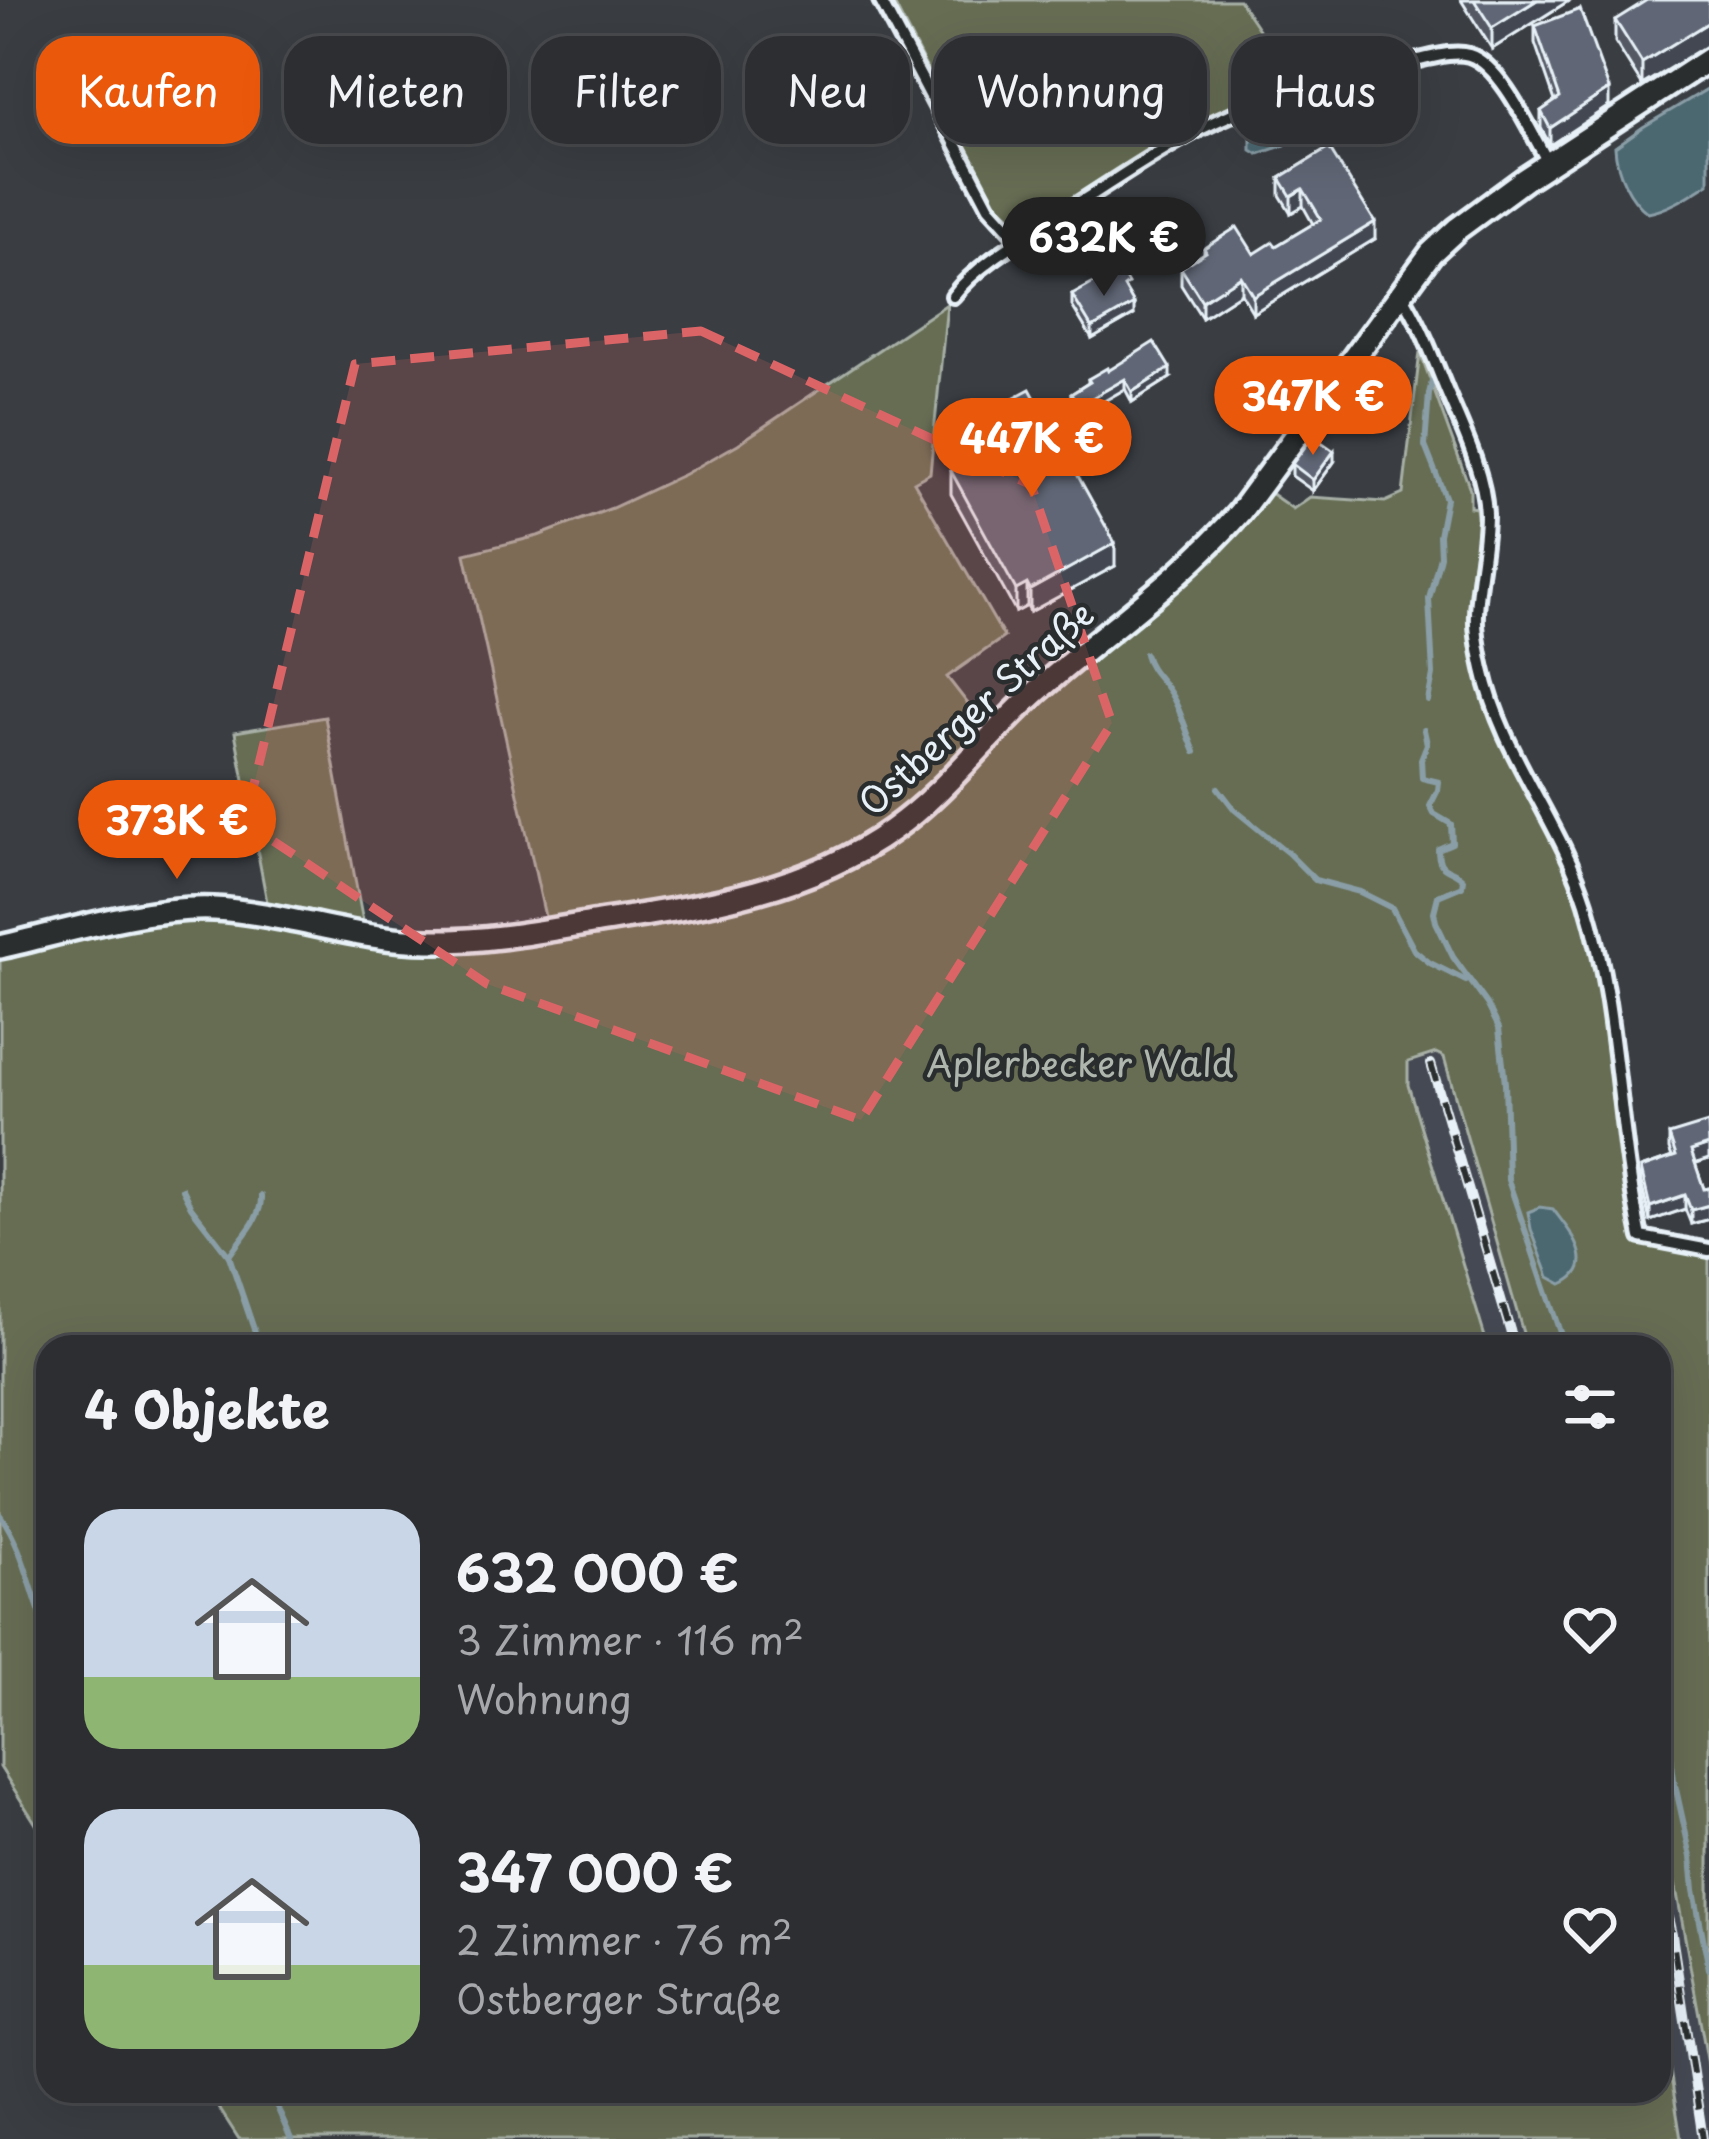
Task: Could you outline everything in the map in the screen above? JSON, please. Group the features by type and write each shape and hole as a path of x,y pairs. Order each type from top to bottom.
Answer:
{"street":[{"name":"Ostberger Straße","path":"0,947 163,912 211,909 392,939 487,939 694,907 824,869 862,851 923,806 1031,695 1210,548 1431,253 1456,229 1709,59"}],"lane":[{"path":"880,0 988,207 1020,241"},
{"path":"953,296 1020,241 1194,132 1241,110 1356,74 1465,53 1484,62 1506,90 1550,164"},
{"path":"1401,293 1419,323 1477,469 1486,515 1476,617 1484,674 1519,762 1586,902 1611,1026 1640,1237 1709,1250"}],"highlighted area":[{"path":"701,331 1031,485 1112,723 861,1120 487,984 245,822 355,364"}],"shaded area":[{"path":"1436,1053 1444,1056 1524,1335 1484,1335 1408,1085 1407,1062"},
{"path":"1671,1867 1709,2070 1709,2139 1681,2139 1671,2077"}],"green space":[{"path":"892,0 1239,0 1263,36 1231,36 1231,109 1207,123 1207,36 934,36 934,83"},
{"path":"965,144 1170,144 1037,221 1017,222 994,202"},
{"path":"947,304 930,473 914,482 1004,637 947,677 989,731 919,804 859,847 747,891 546,921 465,554 538,536 685,474 738,444"},
{"name":"Aplerbecker Wald","path":"1420,352 1470,489 1470,507 1476,508 1472,619 1481,677 1570,875 1597,960 1617,1134 1636,1231 1709,1252 1709,2070 1671,1867 1671,1335 1524,1335 1444,1057 1436,1053 1408,1062 1408,1085 1484,1335 36,1335 36,1824 0,1767 0,951 210,912 429,945 827,872 993,737 1270,493 1293,509 1310,497 1385,502 1403,494"},
{"path":"325,717 364,927 267,902 235,732"},
{"path":"1671,2077 1681,2139 239,2139 216,2103 1671,2103"}],"water":[{"path":"1709,88 1709,183 1648,213 1625,183 1615,147"},
{"path":"1251,144 1286,144 1258,154"},
{"path":"1553,1209 1581,1258 1574,1277 1562,1284 1549,1277 1531,1229 1528,1212"}],"building":[{"path":"1474,0 1537,0 1492,28"},
{"path":"1647,0 1709,0 1709,22 1642,63 1615,20"},
{"path":"1580,9 1609,89 1550,128 1541,111 1560,98 1535,26"},
{"path":"1329,148 1375,222 1253,296 1241,276 1202,301 1181,268 1206,252 1204,248 1237,227 1254,254 1321,219 1303,189 1291,196 1280,178"},
{"path":"1119,269 1134,304 1092,328 1072,295"},
{"path":"1154,342 1170,368 1132,392 1125,379 1078,406 1071,394 1088,379"},
{"path":"1030,389 1115,543 1030,590 1027,584 1016,590 951,471 1014,436 998,406"},
{"path":"1313,436 1334,451 1313,480 1292,464"},
{"path":"1708,1123 1709,1145 1691,1151 1704,1189 1709,1188 1709,1205 1691,1210 1685,1195 1650,1207 1641,1168 1676,1156 1669,1135"}],"waterway":[{"path":"1428,701 1433,675 1429,599 1440,556 1446,499 1425,446 1433,377"},
{"path":"1145,654 1176,703 1195,752"},
{"path":"1424,730 1422,778 1439,782 1430,806 1451,824 1452,843 1438,849 1439,857 1443,866 1463,879 1462,886 1438,896 1436,922 1499,1028 1508,1180 1561,1335"},
{"path":"1218,788 1235,810 1315,880 1360,892 1392,908 1414,950 1466,981"},
{"path":"182,1189 229,1256 256,1335"},
{"path":"229,1256 254,1221 261,1196"},
{"path":"0,1515 36,1599"},
{"path":"1671,1755 1709,1969"},
{"path":"275,2103 291,2139"}],"railway":[{"path":"1431,1064 1511,1335"},
{"path":"1671,1931 1703,2139"}]}
